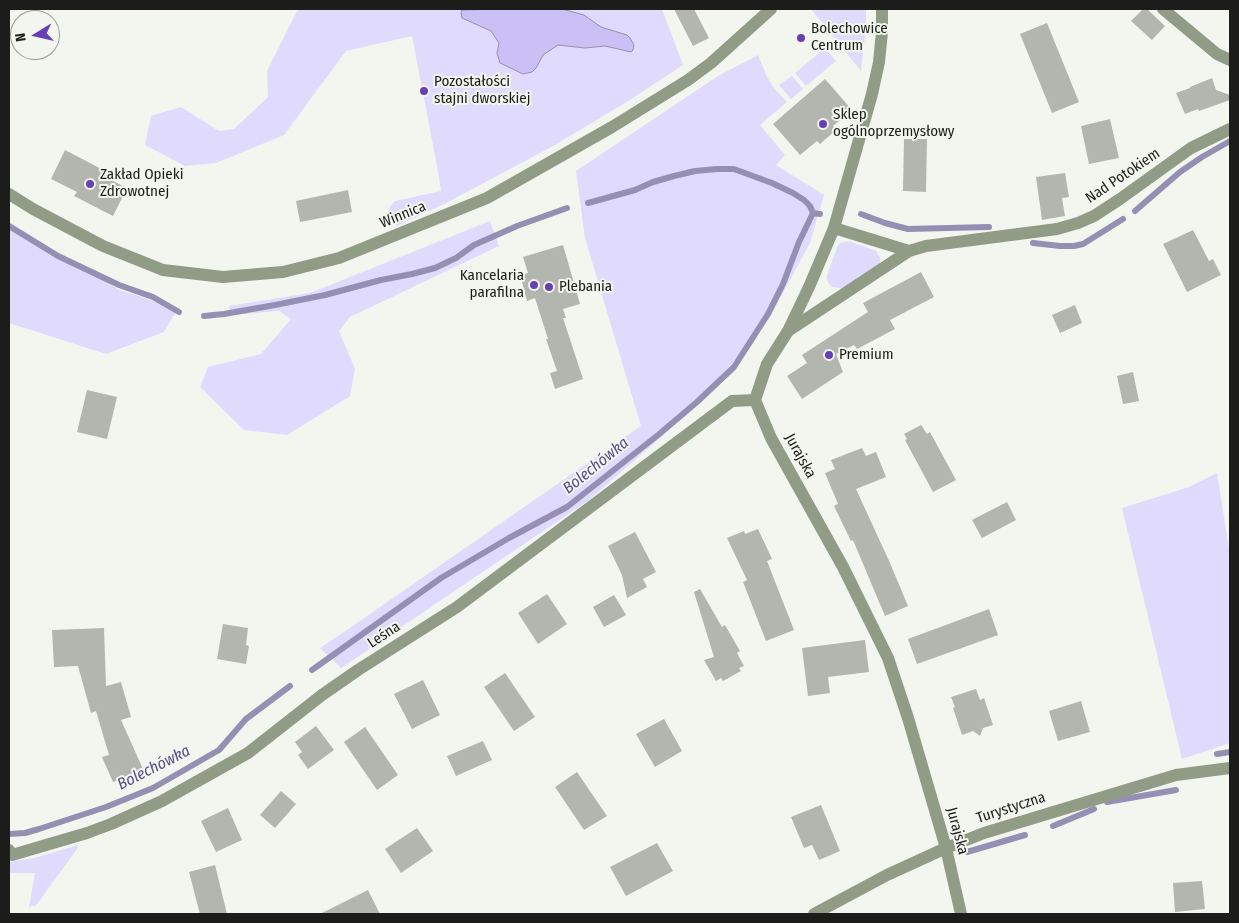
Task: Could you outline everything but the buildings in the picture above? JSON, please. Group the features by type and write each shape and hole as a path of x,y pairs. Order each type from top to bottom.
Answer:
{"street":[{"name":"Winnica","path":"9,194 33,209 103,246 163,270 223,277 283,272 339,258 487,198 612,127 688,80 711,63 771,9"},
{"path":"755,400 767,364 788,331 834,228 872,94 879,62 882,9"},
{"path":"1163,9 1217,54 1230,60"},
{"name":"Nad Potokiem","path":"788,331 908,251 926,246 1057,229 1078,223 1094,216 1120,199 1191,148 1230,129"},
{"path":"834,228 908,251"},
{"name":"Jurajska","path":"755,400 771,438 843,567 888,658 908,718 946,848 961,914"},
{"name":"Leśna","path":"9,850 12,855 111,824 162,801 248,753 322,695 457,607 732,401 755,400"},
{"name":"Turystyczna","path":"814,914 887,875 984,833 1176,775 1230,768"}],"shaded area":[{"path":"298,9 662,9 683,65 630,100 555,145 446,203 397,226 391,221 388,212 390,206 395,201 441,191 412,36 346,51 284,135 216,163 185,166 145,145 151,116 181,107 219,131 234,129 268,97 267,71"},
{"path":"562,9 584,15 601,27 627,35 634,45 633,50 631,52 605,46 585,48 558,45 543,55 532,72 523,74 500,63 497,53 499,43 491,31 462,18 461,13 462,10"},
{"path":"811,9 866,9 861,71"},
{"path":"825,48 836,61 806,86 795,73"},
{"path":"758,55 767,77 787,102 760,125 785,155 776,165 824,195 810,243 771,315 701,402 589,500 341,668 320,648 641,426 585,238 576,171 718,76"},
{"path":"792,76 803,89 791,99 779,85"},
{"path":"490,221 499,246 350,317 339,331 355,369 350,396 287,435 244,430 200,387 208,367 261,354 291,319 279,311 231,315 229,306 310,293"},
{"path":"9,222 119,290 178,308 164,332 106,354 9,323"},
{"path":"848,241 876,251 880,262 878,266 844,288 833,287 827,280 827,275 838,245"},
{"path":"1217,473 1230,555 1230,743 1182,759 1122,508 1189,487"},
{"path":"78,845 38,903 29,908 35,873 9,873 9,862 34,858"}],"waterway":[{"name":"Bolechówka","path":"1135,211 1180,172 1230,141"},
{"path":"588,203 695,171 734,169 793,193 804,200 810,206 813,213"},
{"path":"204,316 325,295 435,268 456,258 474,245 517,226 567,208"},
{"name":"Bolechówka","path":"312,670 441,578 567,507 697,402 734,367 768,314 813,213 820,214"},
{"name":"Bolechówka","path":"861,214 908,229 989,227"},
{"name":"Bolechówka","path":"1033,243 1060,246 1083,244 1123,219"},
{"path":"9,226 58,256 119,285 153,297 179,312"},
{"name":"Bolechówka","path":"9,834 25,833 39,829 106,807 153,788 219,750 246,719 290,686"},
{"path":"1217,754 1230,752"},
{"path":"1107,802 1176,790"},
{"path":"1053,826 1094,809"},
{"path":"967,852 1025,835"}],"place":[{"name":"Bolechowice Centrum","path":"801,38"},
{"name":"Pozostałości stajni dworskiej","path":"424,91"},
{"name":"Sklep ogólnoprzemysłowy","path":"823,124"},
{"name":"Zakład Opieki Zdrowotnej","path":"90,184"},
{"name":"Kancelaria parafilna","path":"534,285"},
{"name":"Plebania","path":"549,287"},
{"name":"Premium","path":"829,355"}]}
